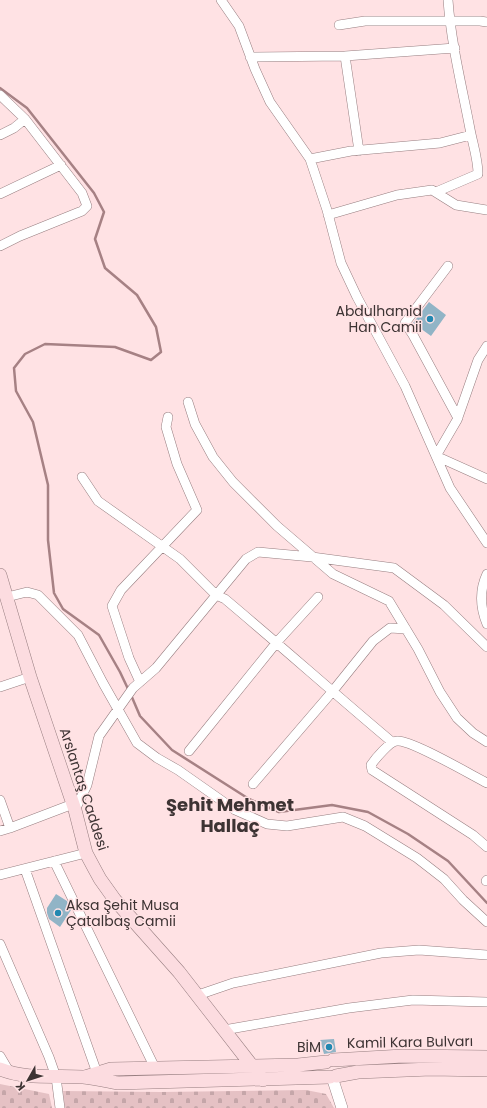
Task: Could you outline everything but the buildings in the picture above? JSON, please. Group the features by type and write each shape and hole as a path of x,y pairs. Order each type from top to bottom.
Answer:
{"main road":[{"name":"Arslantaş Caddesi","path":"0,575 30,677 74,807 86,853 105,886 198,995 263,1080"},
{"name":"Kamil Kara Bulvarı","path":"84,1077 111,1068 298,1065 330,1061 403,1056 487,1057"},
{"path":"330,1061 323,1067 323,1071 325,1074 333,1077"},
{"name":"Kamil Kara Bulvarı","path":"84,1077 118,1083 333,1077 351,1073 417,1070 487,1070"},
{"path":"5,1071 29,1076 56,1076 64,1078 84,1077"}],"street":[{"path":"221,0 239,26 250,57 270,102 310,159 328,215 340,263 405,386 450,488 487,543"},
{"path":"436,192 478,174 478,162 471,135 449,21 448,0"},
{"path":"339,25 365,21 487,22"},
{"path":"250,57 345,56 455,48"},
{"path":"345,56 359,151"},
{"path":"0,95 25,119 82,193 87,206 82,211 20,236 0,246"},
{"path":"0,135 14,128 25,119"},
{"path":"310,159 359,151 440,143 471,135"},
{"path":"478,162 487,159"},
{"path":"0,194 61,165"},
{"path":"328,215 397,195 432,190 456,205 487,210"},
{"path":"448,266 405,323 458,418"},
{"path":"436,456 458,418 478,360 487,346"},
{"path":"188,402 195,424 213,457 233,482 277,526 333,574 389,601 418,649 440,692 457,718 473,733 487,742"},
{"path":"137,685 112,606 121,590 197,510 177,464 166,427 168,417"},
{"path":"436,456 487,479"},
{"path":"82,477 98,501 180,559 216,595 225,599 277,642 332,692 392,742"},
{"path":"0,831 74,807 87,785 99,736 137,685 156,668 246,559 258,552 312,557 394,568 444,605 487,647"},
{"path":"487,574 482,585 481,603 487,624"},
{"path":"6,597 27,592 38,595 78,636 103,683 120,708 137,742 157,758 178,770 236,810 267,824 287,826 343,817 365,826 394,843 444,879 463,900 487,922"},
{"path":"189,751 277,642 318,597"},
{"path":"253,784 332,692 373,641 390,628 406,629"},
{"path":"0,687 30,677"},
{"path":"487,784 456,766 399,740 392,742 371,766 372,770 472,835 487,847"},
{"path":"0,800 10,828"},
{"path":"0,875 86,853"},
{"path":"54,861 155,1068"},
{"path":"25,869 97,1073"},
{"path":"0,944 56,1076 60,1108"},
{"path":"198,995 233,983 381,953 419,950 487,955"},
{"path":"224,1030 349,1008 413,1000 487,1002"},
{"path":"0,1056 5,1071"},
{"path":"333,1077 342,1108"}],"green space":[{"path":"0,1084 49,1094 52,1108 0,1108"},
{"path":"306,1090 326,1094 334,1108 65,1108 63,1091 161,1092"}],"waterway":[{"path":"0,88 27,108 94,193 104,212 95,239 105,268 137,295 156,327 161,352 151,360 115,347 45,344 25,354 14,368 16,391 33,422 48,485 48,540 54,593 63,609 99,635 129,691"},
{"path":"131,695 140,716 172,750 249,799 279,812 332,805 368,812 408,834 448,861 487,903"}],"place":[{"name":"Abdulhamid Han Camii","path":"430,319"},
{"name":"Aksa Şehit Musa Çatalbaş Camii","path":"58,913"},
{"name":"BİM","path":"329,1047"}],"district":[{"name":"Şehit Mehmet Hallaç","path":"230,814"}]}
